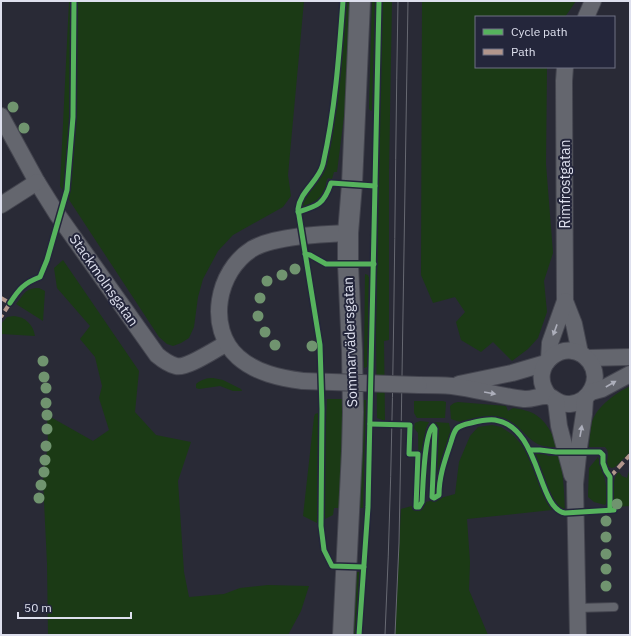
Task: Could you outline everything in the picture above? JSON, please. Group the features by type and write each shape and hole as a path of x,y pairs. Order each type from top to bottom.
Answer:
{"street":[{"name":"Sommarvädersgatan","path":"342,635 353,412 348,233 352,184 360,1"},
{"path":"586,16 593,1"},
{"name":"Rimfrostgatan","path":"547,361 550,343 565,301 564,81 566,68"},
{"name":"Stackmolnsgatan","path":"1,116 37,182 57,214 157,355 165,362 177,367 187,365 226,344"},
{"path":"1,205 37,182"},
{"path":"348,233 302,237 268,243 252,249 240,260 227,276 220,294 220,329 226,344 238,356 248,364 261,371 280,378 303,381 452,386 526,399 552,398 565,404 570,404 630,374"},
{"name":"Rimfrostgatan","path":"565,301 584,356"},
{"path":"575,484 552,398 544,388 542,380 542,371 547,361 553,355 564,351 575,351 584,356 593,366 595,375 594,384 588,395 584,414 575,484 578,635"},
{"path":"584,356 630,357"},
{"path":"452,386 512,373 547,361"}],"lane":[{"path":"578,608 614,608"}],"green space":[{"path":"69,1 304,1 288,175 291,196 283,207 233,235 218,251 203,279 198,297 194,327 189,338 173,346 167,344 159,337 60,186"},
{"path":"346,1 353,1 345,108 337,172 334,172 332,179 328,178 325,194 319,200 301,207 303,200 320,177 328,149 341,66"},
{"path":"372,1 375,1 371,111 369,109"},
{"path":"382,1 392,1 389,169 389,340 384,341 385,421 377,418 376,334"},
{"path":"422,1 576,1 566,16 475,16 475,68 547,68 546,164 553,253 544,281 547,312 538,338 528,349 512,361 493,342 481,352 461,340 456,322 465,312 455,297 433,303 421,275"},
{"path":"63,260 139,371 135,412 156,435 191,442 178,481 184,572 189,597 224,594 240,588 268,585 309,586 301,611 288,635 48,635 47,563 43,481 48,444 47,415 93,441 109,430 99,398 102,386 95,357 80,339 90,326 57,288 54,268"},
{"path":"365,274 368,275 369,278 367,367 364,368"},
{"path":"34,288 39,288 45,291 43,321 16,304 27,291"},
{"path":"14,316 22,318 28,322 35,336 1,334 1,324 7,317"},
{"path":"213,378 223,380 241,389 242,391 233,391 220,386 199,389 196,388 196,384 200,381"},
{"path":"630,386 630,452 615,467 612,468 607,466 608,452 605,447 589,447 590,431 594,416 603,405 613,396"},
{"path":"327,399 343,399 343,425 339,508 334,508 333,515 325,519 325,445"},
{"path":"363,400 366,400 363,508 359,508"},
{"path":"414,401 446,402 445,418 417,418 414,413"},
{"path":"458,402 506,406 508,411 513,408 528,411 536,415 545,423 551,433 560,458 564,486 565,510 561,509 467,519 470,562 469,590 488,635 395,635 401,509 455,494 459,462 470,436 478,427 492,425 501,427 513,435 527,451 546,454 548,456 556,456 556,447 540,445 528,437 513,423 501,417 490,417 469,422 451,419 450,406"},
{"path":"318,413 317,523 303,516 314,417 315,414"},
{"path":"420,421 429,422 426,428 419,479 418,433 414,428 415,423"},
{"path":"434,422 449,423 451,432 437,474 436,484 437,428"},
{"path":"598,457 604,474 607,496 605,505 594,502 588,497 589,468"},
{"path":"630,468 630,506 614,507 616,475 619,472 622,476 627,478"},
{"path":"356,572 360,572 355,635 352,635"}],"tram line":[{"path":"385,635 391,477 398,1"},
{"path":"395,635 399,543 408,1"}],"marked path":[{"path":"1,298 10,303 1,317"},
{"path":"610,477 630,455"}],"cycle path":[{"path":"10,303 22,287 40,277 47,260 67,190 73,117 74,1"},
{"path":"343,1 334,104 323,164 318,176 302,197 298,209 320,345 322,409 321,526 324,550 332,566 364,567"},
{"path":"359,635 368,507 379,1"},
{"path":"298,212 311,208 323,200 331,183 375,186"},
{"path":"305,254 310,255 326,264 374,264"},
{"path":"370,424 410,425 409,454 418,454 416,507 419,507 422,502 426,450 430,431 433,426 435,429 432,497 434,498 439,495 443,468 452,437 457,428 483,420 495,420 510,426 521,437 530,451 549,498 556,508 565,513 614,510"},
{"path":"530,450 556,452 600,452 603,455 603,463 610,477 610,510"}]}
